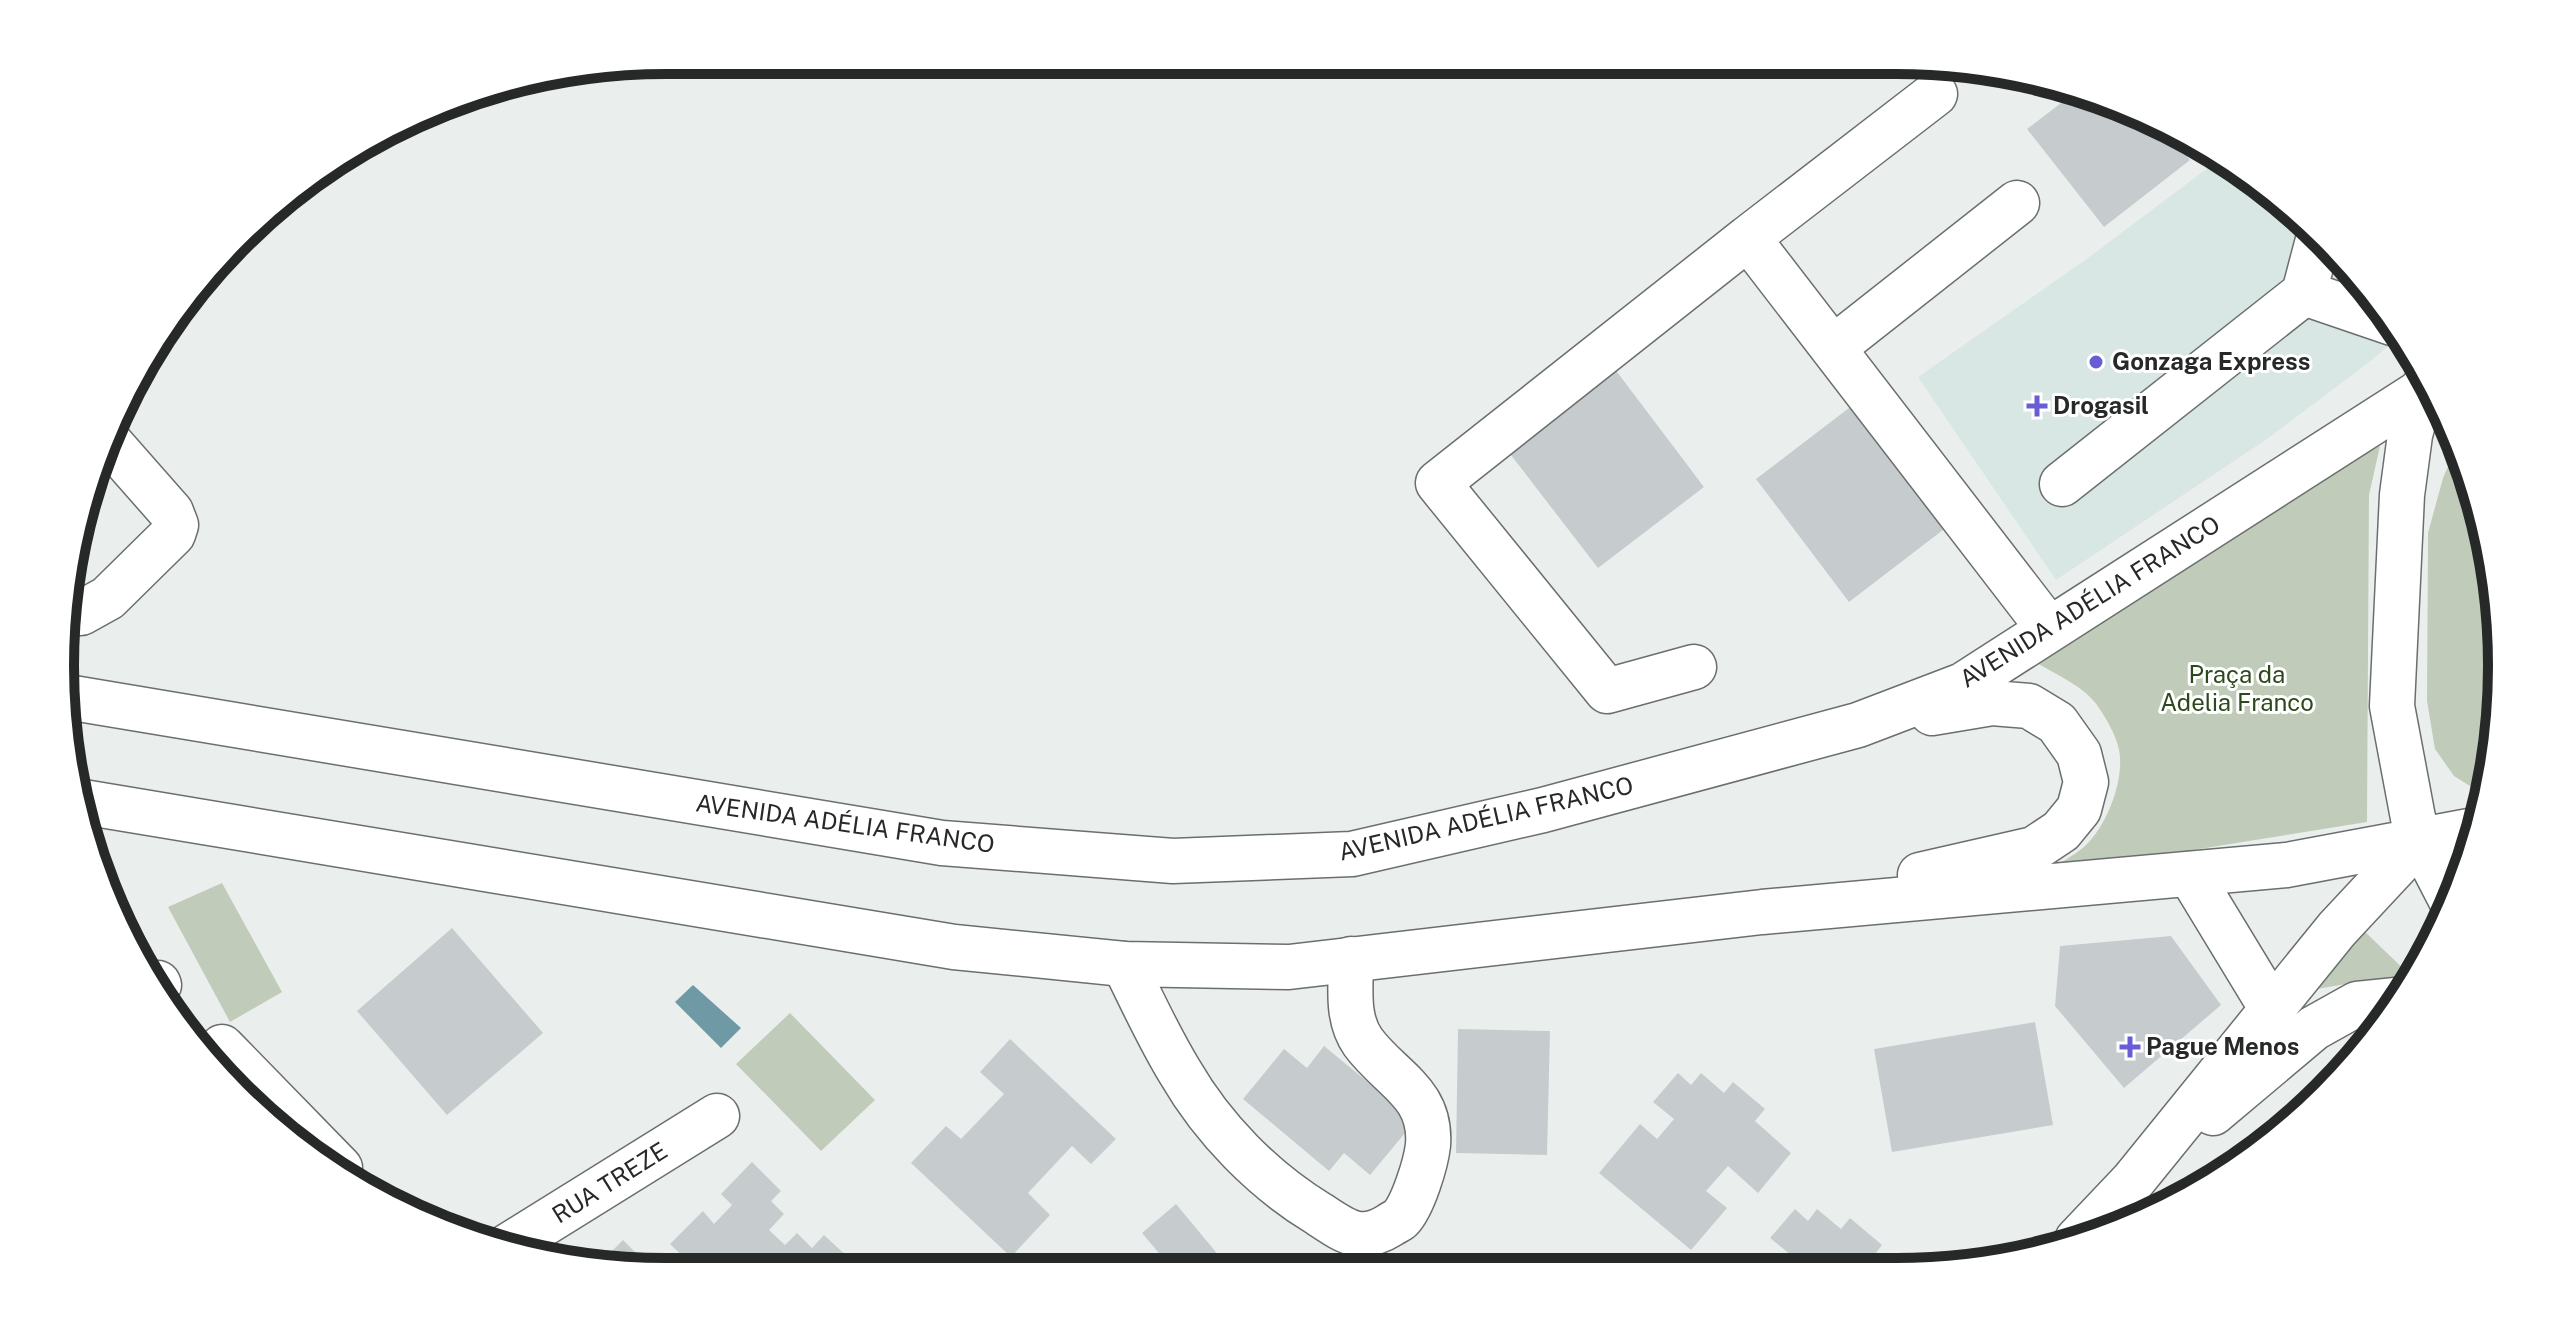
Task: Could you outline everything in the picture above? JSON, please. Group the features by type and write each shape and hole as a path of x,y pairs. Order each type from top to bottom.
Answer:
{"main road":[{"path":"1694,667 1607,691 1438,483 1935,94"},
{"path":"1833,348 2017,203"},
{"path":"1748,238 2049,629"},
{"path":"2062,484 2304,293 2316,248"},
{"path":"2304,293 2374,317"},
{"name":"AVENIDA ADÉLIA FRANCO","path":"75,698 942,843 1173,861 1352,854 1536,801 1858,725 1963,685 2417,385"},
{"path":"2421,393 2410,435 2402,495 2392,706 2413,818 2420,840 2445,888"},
{"path":"77,613 108,598 173,534 176,525 171,512 115,449"},
{"path":"1762,912 2034,849 2061,831 2079,809 2086,782 2079,754 2057,723 2029,706 1992,703 1858,725"},
{"path":"90,803 954,947 1124,964 1289,967 1762,912 2287,865 2464,832"},
{"path":"2091,1225 2132,1182 2337,929 2420,840"},
{"path":"2190,874 2272,1009"},
{"path":"1124,964 1181,1074 1228,1138 1287,1195 1351,1235 1378,1232 1400,1218 1414,1195 1428,1148 1427,1122 1421,1104 1363,1041 1354,1020 1351,959"},
{"path":"2132,1182 2314,1028 2357,1004 2384,1001"},
{"path":"217,1052 222,1047 315,1142"},
{"name":"RUA TREZE","path":"519,1239 717,1116"}],"shaded area":[{"path":"2211,165 2256,196 2315,247 2366,306 2392,343 2267,439 2056,580 1918,377 2088,258"}],"green space":[{"name":"Praça da Adelia Franco","path":"2380,446 2369,495 2367,822 2038,875 2074,854 2093,837 2107,814 2117,788 2120,762 2116,738 2097,705 2077,687 2037,663 2298,490"},
{"path":"2451,460 2477,551 2487,627 2487,705 2475,789 2454,776 2435,749 2427,701 2428,533"},
{"path":"222,883 282,992 230,1022 168,907"},
{"path":"2362,929 2404,970 2397,980 2375,979 2311,990"},
{"path":"790,1013 875,1100 821,1151 736,1064"}],"water":[{"path":"693,985 741,1028 721,1048 675,1002"}],"building":[{"path":"2066,99 2158,135 2179,146 2190,160 2104,227 2027,129"},
{"path":"1611,364 1704,487 1598,568 1504,446"},
{"path":"1862,398 1956,520 1849,602 1756,479"},
{"path":"452,928 543,1033 447,1115 357,1011"},
{"name":"Pague Menos","path":"2171,936 2221,1005 2124,1088 2055,1006 2060,946"},
{"path":"2035,1022 2053,1125 1892,1152 1874,1049"},
{"path":"1458,1029 1550,1031 1547,1155 1456,1153"},
{"path":"1010,1039 1116,1139 1091,1164 1072,1146 1028,1193 1050,1215 1011,1257 911,1163 946,1126 961,1139 1004,1094 980,1072"},
{"path":"1324,1046 1415,1121 1370,1175 1344,1153 1329,1171 1243,1099 1284,1049 1307,1068"},
{"path":"1678,1073 1691,1085 1701,1073 1724,1093 1733,1082 1765,1109 1755,1121 1791,1153 1758,1193 1728,1166 1706,1191 1727,1208 1691,1250 1599,1173 1640,1124 1657,1139 1674,1119 1653,1102"},
{"path":"752,1162 781,1191 771,1201 784,1214 769,1230 785,1245 797,1233 812,1248 824,1235 849,1258 685,1258 670,1244 703,1211 714,1224 732,1205 721,1194"},
{"path":"1176,1204 1221,1258 1163,1258 1142,1233"},
{"path":"1795,1209 1808,1221 1817,1209 1841,1229 1850,1218 1882,1245 1872,1258 1788,1258 1791,1255 1770,1238"},
{"path":"623,1240 640,1257 627,1257 608,1255"}],"place":[{"name":"Gonzaga Express","path":"2096,362"},
{"name":"Drogasil","path":"2037,406"},
{"name":"Pague Menos","path":"2130,1047"}]}
